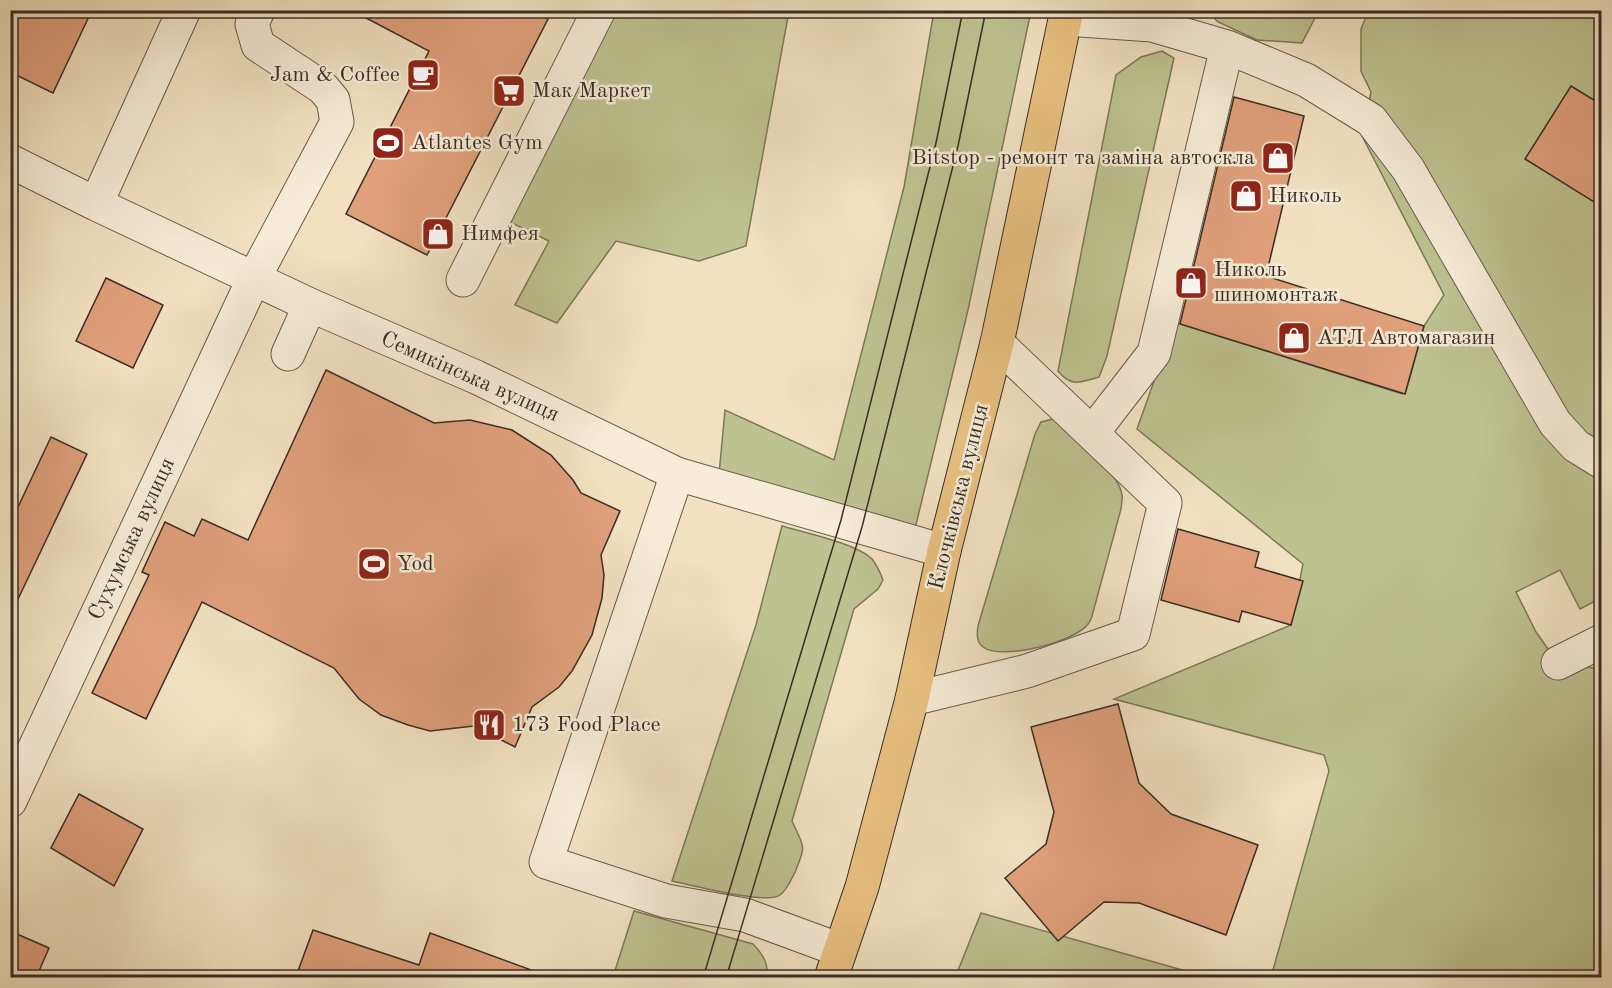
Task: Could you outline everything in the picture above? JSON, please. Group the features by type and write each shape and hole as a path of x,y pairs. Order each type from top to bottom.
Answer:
{"main road":[{"name":"Клочківська вулиця","path":"835,964 862,887 912,699 944,551 997,343 1066,15"}],"street":[{"path":"96,204 184,10"},
{"name":"Сухумська вулиця","path":"10,801 254,278 337,122 333,100 323,88 258,45 252,24 258,10"},
{"path":"464,280 599,10"},
{"path":"1066,15 1152,25 1227,47 1306,80 1371,120 1408,169 1555,423 1576,447 1602,462"},
{"path":"1093,432 1154,354 1227,47"},
{"name":"Семикінська вулиця","path":"10,162 310,305 476,377 677,474 944,551"},
{"path":"288,354 310,305"},
{"path":"912,699 1027,671 1133,634 1166,503 997,343"},
{"path":"677,474 546,862 666,901 745,915 835,964"},
{"path":"1558,663 1602,641"}],"green space":[{"path":"608,11 789,11 746,246 699,261 616,241 557,323 515,305 549,241 510,222"},
{"path":"934,11 1031,11 968,310 912,541 718,485 725,410 834,460 904,187"},
{"path":"1207,11 1308,11 1317,14 1302,43 1257,40 1218,22"},
{"path":"1365,11 1601,11 1601,598 1580,609 1560,570 1516,592 1536,632 1558,663 1601,669 1601,977 1271,977 1329,771 1324,755 1114,699 1291,625 1303,564 1137,429 1175,322 1402,394 1406,391 1424,326 1444,295 1362,136 1371,92 1361,71 1361,29 1366,17"},
{"path":"1162,51 1174,58 1107,356 1099,377 1072,382 1058,371 1116,75 1141,57"},
{"path":"1053,419 1072,433 1104,464 1119,485 1122,495 1121,509 1088,624 1069,637 1037,648 1021,651 992,651 979,643 978,626 1035,434 1041,422"},
{"path":"782,526 855,548 874,561 883,580 878,589 854,609 792,821 802,846 799,863 787,888 780,895 760,898 672,881 756,625"},
{"path":"634,911 753,944 764,959 767,968 766,977 613,977"},
{"path":"981,913 1207,977 955,978"}],"building":[{"path":"10,10 92,10 53,93 10,72"},
{"path":"351,10 531,10 548,19 427,255 346,214 429,51"},
{"path":"1571,86 1602,105 1602,207 1525,159"},
{"name":"Николь","path":"1234,97 1304,116 1266,276 1424,326 1405,394 1180,324"},
{"path":"106,278 163,305 133,368 76,341"},
{"name":"Yod","path":"326,370 434,423 470,420 512,430 551,455 581,493 620,511 601,555 604,575 602,598 592,635 572,671 559,687 532,707 515,747 474,726 430,731 381,715 359,699 334,668 202,602 146,719 92,693 149,575 142,572 165,522 194,536 202,519 248,540"},
{"path":"51,437 87,454 10,616 10,524"},
{"path":"1178,529 1259,552 1255,567 1303,581 1291,625 1242,611 1239,622 1161,600"},
{"path":"1118,704 1139,783 1171,814 1258,845 1226,935 1139,903 1104,902 1058,941 1005,878 1046,844 1054,812 1031,727"},
{"path":"79,794 143,829 114,886 51,848"},
{"path":"313,930 419,965 430,933 542,974 542,978 319,978 298,971"},
{"path":"10,931 49,948 36,978 10,978"}],"tram line":[{"path":"703,978 841,520 936,143 963,10"},
{"path":"726,978 862,527 958,146 986,10"}],"place":[{"name":"Jam & Coffee","path":"423,75"},
{"name":"Мак Маркет","path":"509,91"},
{"name":"Atlantes Gym","path":"388,143"},
{"name":"Bitstop - ремонт та заміна автоскла","path":"1278,158"},
{"name":"Николь","path":"1246,196"},
{"name":"Нимфея","path":"438,234"},
{"name":"Николь шиномонтаж","path":"1191,283"},
{"name":"АТЛ Автомагазин","path":"1294,338"},
{"name":"Yod","path":"374,564"},
{"name":"173 Food Place","path":"489,725"}]}
